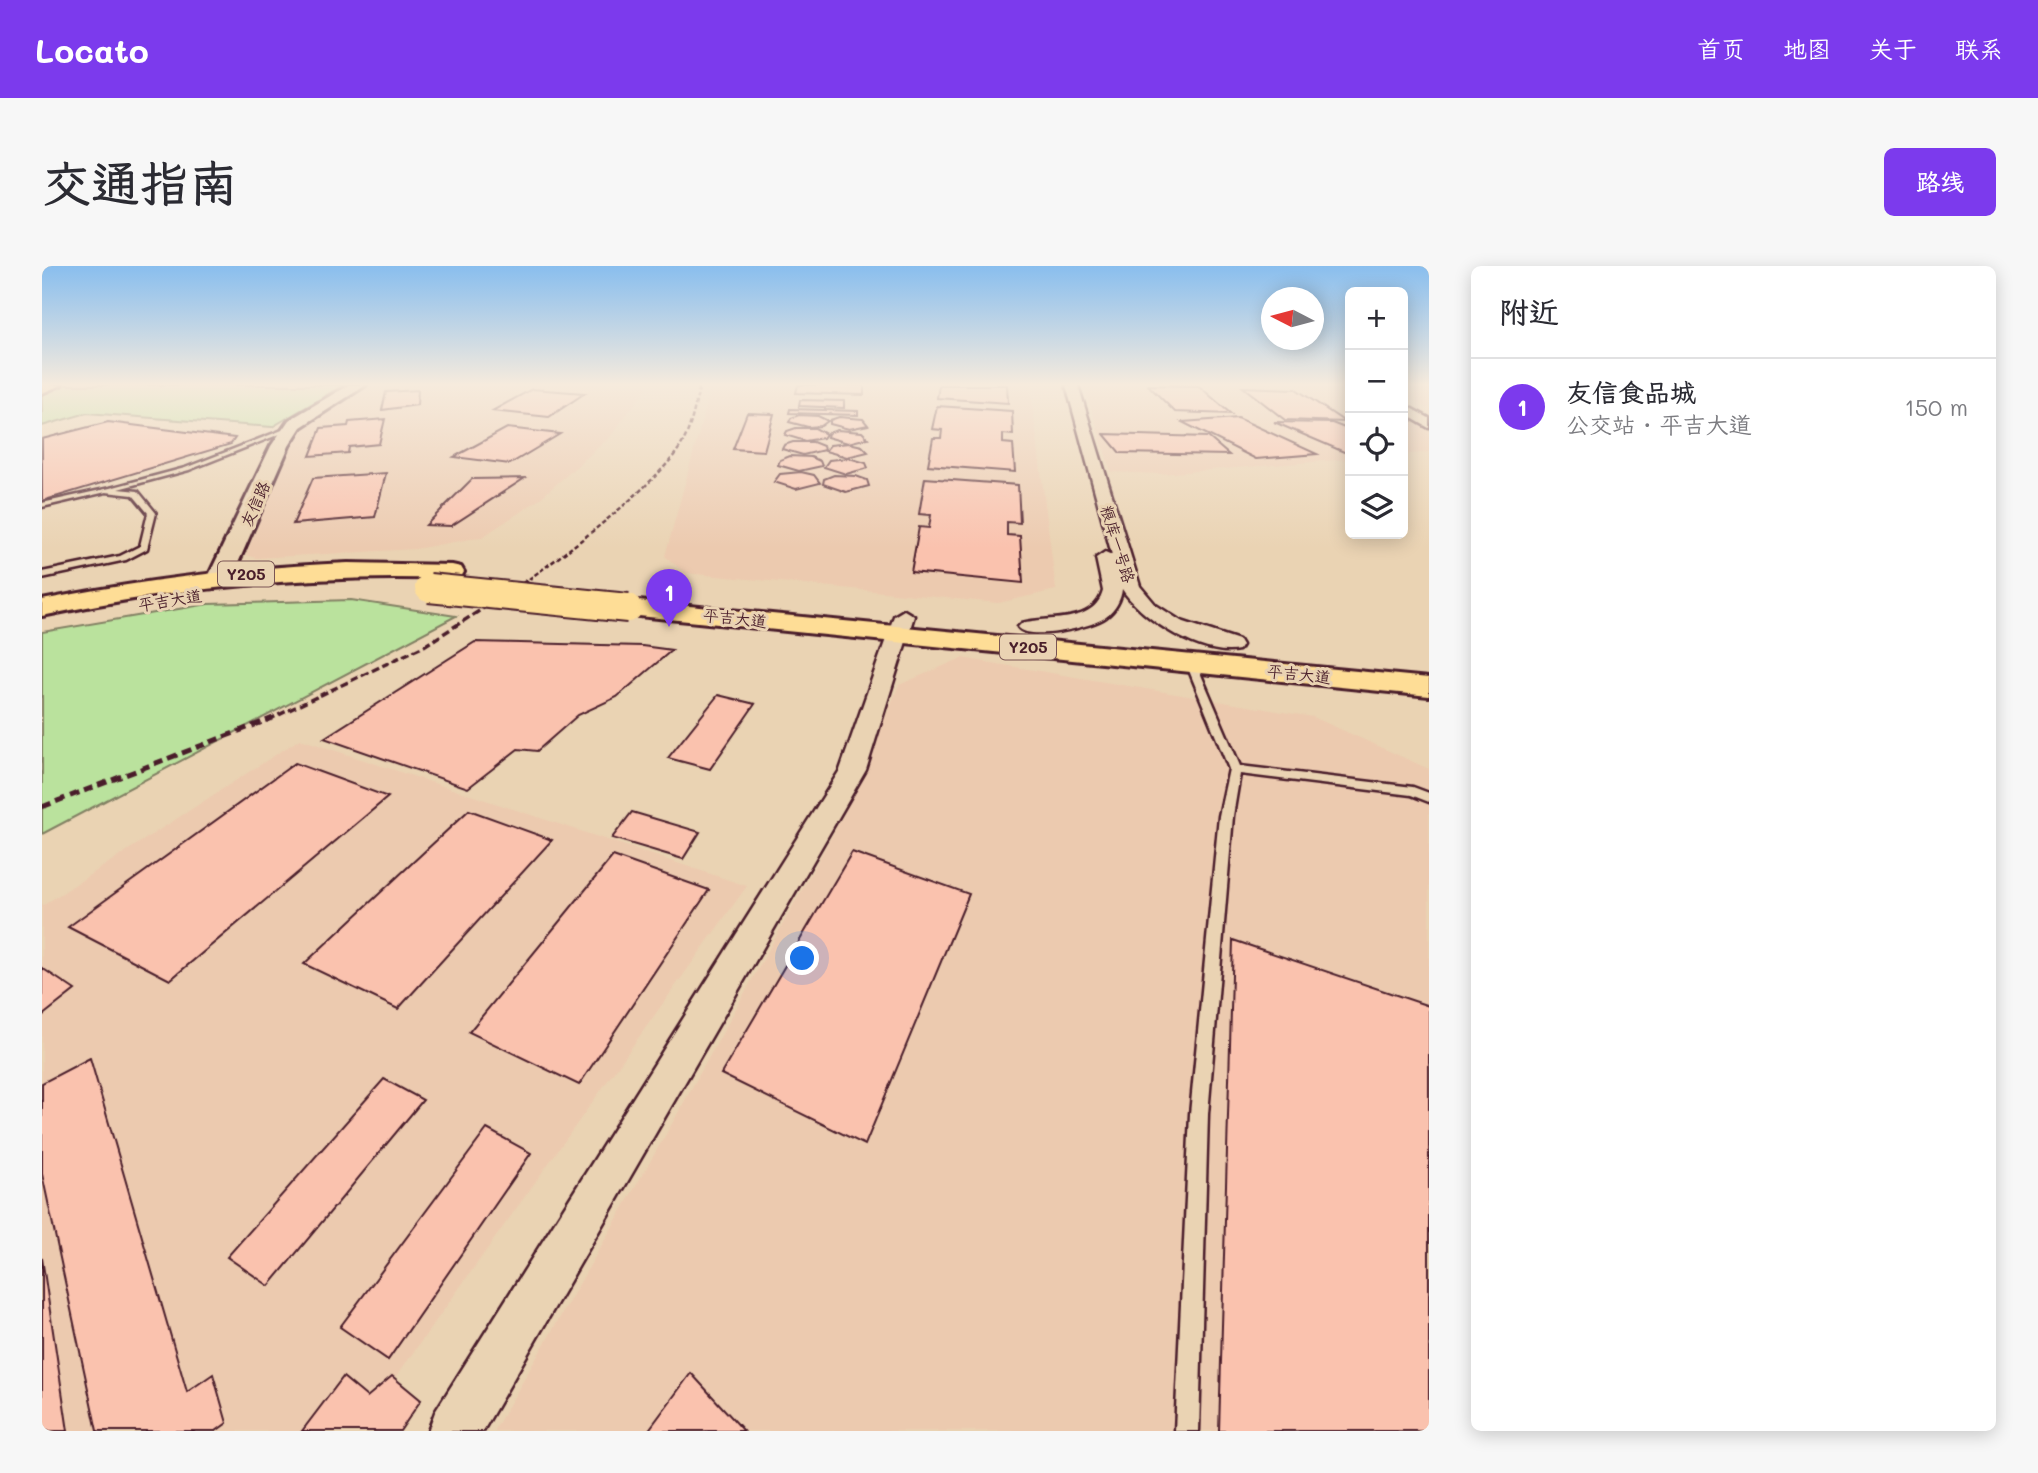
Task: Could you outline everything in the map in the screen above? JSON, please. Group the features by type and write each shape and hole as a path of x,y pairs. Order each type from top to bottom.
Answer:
{"main road":[{"name":"平吉大道","path":"42,608 228,576 328,569 452,572 638,600"},
{"name":"平吉大道","path":"42,624 200,595 262,589 375,585 638,600 902,625 1191,663 1429,687"},
{"name":"平吉大道","path":"902,625 1029,626 1429,665"}],"street":[{"name":"友信路","path":"228,576 245,528 284,439"},
{"name":"友信路","path":"228,576 259,527 294,439"},
{"name":"粮库一号路","path":"1029,626 1078,621 1096,614 1107,605 1112,595 1073,439"},
{"name":"粮库一号路","path":"1088,439 1130,586 1137,598 1165,622 1206,639 1231,645"},
{"path":"454,1431 853,770 902,625"}],"lane":[{"path":"42,505 187,469 263,439"},
{"path":"42,575 123,558 144,547 152,513 135,494 106,491"},
{"path":"1187,1431 1199,1114 1226,816 1235,769 1191,663"},
{"path":"1235,769 1413,791 1429,798"}],"shaded area":[{"path":"296,439 607,439 537,501 482,537 415,549 256,558 246,555"},
{"path":"697,439 1037,439 1056,590 998,603 685,573 665,556"},
{"path":"1101,439 1345,439 1345,459 1160,474 1111,472"},
{"path":"1408,439 1429,439 1429,452 1408,454"},
{"path":"962,658 1313,717 1429,769 1429,1431 494,1431 673,1122 844,814 899,685"},
{"path":"300,739 747,886 357,1431 42,1431 42,906"}],"green space":[{"path":"351,600 456,616 42,834 42,632 208,604"}],"building":[{"path":"42,439 234,439 231,444 42,501"},
{"path":"317,439 380,439 379,444 349,447 348,453 310,456"},
{"path":"486,439 551,439 510,464 454,457"},
{"path":"737,439 767,439 764,451 733,449"},
{"path":"835,439 863,439 848,443"},
{"path":"933,439 1003,439 1003,443 1013,444 1015,472 928,465"},
{"path":"1109,439 1211,439 1229,455 1120,453"},
{"path":"1217,439 1285,439 1317,454 1256,459"},
{"path":"1315,439 1345,439 1344,452"},
{"path":"813,442 823,446 824,450 803,455 782,449 784,445"},
{"path":"849,443 862,446 868,452 847,457 825,451 830,445"},
{"path":"790,456 811,457 820,461 822,466 799,471 778,465 780,460"},
{"path":"849,458 866,463 868,468 846,474 824,467 829,460"},
{"path":"801,472 814,475 820,483 796,489 774,482 780,474"},
{"path":"386,473 375,517 293,524 313,478"},
{"path":"834,475 856,476 867,480 869,486 846,492 823,484 824,479"},
{"path":"525,478 451,526 426,525 472,479"},
{"path":"925,478 1018,485 1020,523 1007,522 1007,535 1020,536 1023,583 911,572 919,527 929,528 931,515 919,514"},
{"path":"475,642 642,646 672,650 617,697 578,715 537,751 518,749 468,788 324,738"},
{"path":"718,695 755,704 710,769 668,758"},
{"path":"295,763 388,797 170,980 68,927"},
{"path":"469,810 552,840 398,1009 304,964"},
{"path":"632,812 700,832 683,859 612,838"},
{"path":"852,852 969,894 865,1145 721,1074"},
{"path":"613,856 709,890 579,1085 469,1032"},
{"path":"1233,940 1429,1006 1429,1431 1219,1431"},
{"path":"42,968 75,990 42,1016"},
{"path":"90,1058 187,1392 213,1374 227,1423 216,1431 97,1431 42,1174 42,1083"},
{"path":"384,1079 423,1100 269,1286 227,1257"},
{"path":"487,1129 531,1153 388,1360 340,1327"},
{"path":"42,1258 68,1431 42,1431"},
{"path":"691,1373 744,1431 648,1431"},
{"path":"392,1376 421,1400 400,1431 302,1431 343,1377 367,1397"}],"railway":[{"path":"529,579 635,495 672,458 684,439"},
{"path":"269,720 424,646 531,578"},
{"path":"269,720 273,718"},
{"path":"42,807 269,720"}],"place":[{"name":"友信食品城","path":"669,627"}]}
